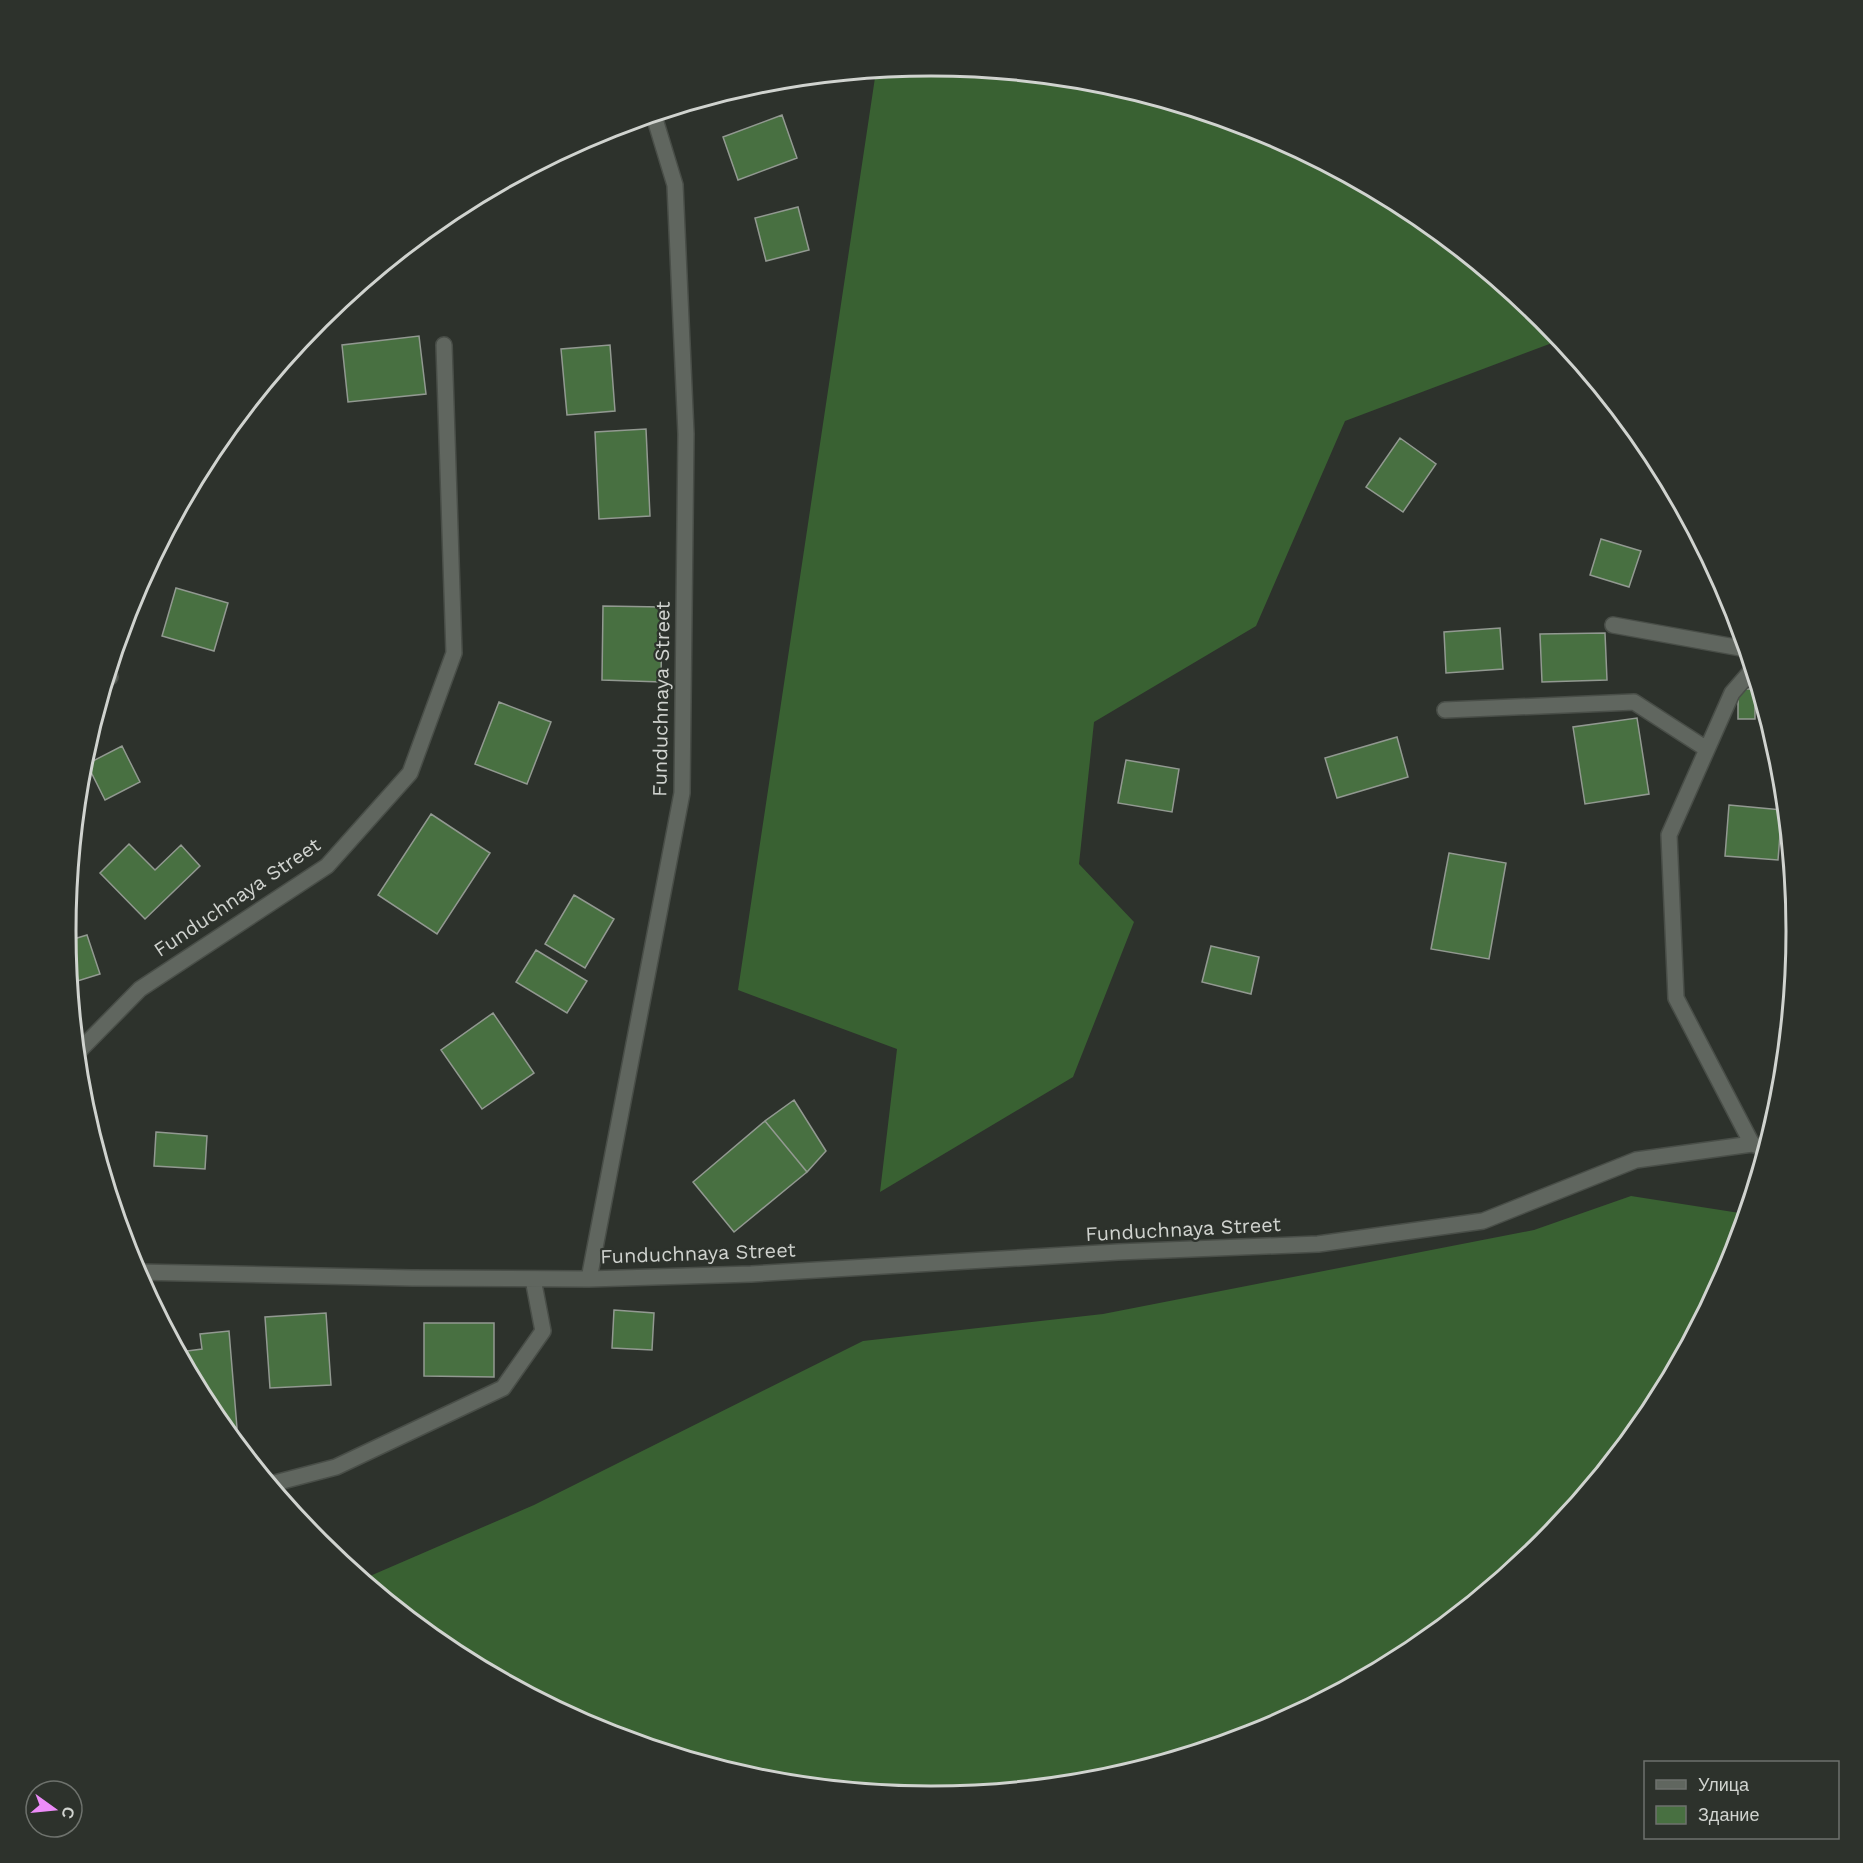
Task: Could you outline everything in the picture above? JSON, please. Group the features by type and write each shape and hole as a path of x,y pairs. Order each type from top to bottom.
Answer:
{"street":[{"name":"Funduchnaya Street","path":"589,1278 682,793 686,434 675,186 656,122"},
{"name":"Funduchnaya Street","path":"84,1045 140,988 327,866 410,773 454,653 444,345"},
{"path":"1613,625 1737,647"},
{"path":"1747,676 1732,693 1705,748 1668,835 1676,998 1759,1146"},
{"path":"1445,710 1634,702 1705,748"},
{"name":"Funduchnaya Street","path":"148,1272 589,1278 751,1274 1118,1252 1318,1244 1483,1221 1636,1160 1758,1147"},
{"path":"278,1482 336,1467 503,1388 543,1331 533,1279"}],"green space":[{"path":"932,76 987,78 1098,93 1206,122 1259,142 1359,191 1407,221 1452,253 1495,289 1551,343 1345,421 1256,626 1094,722 1079,864 1134,922 1073,1077 880,1192 897,1049 738,990 875,78"},
{"path":"1631,1196 1738,1213 1698,1310 1672,1359 1642,1407 1610,1452 1536,1536 1452,1610 1359,1672 1259,1721 1206,1741 1153,1757 1098,1770 987,1785 876,1785 765,1770 657,1741 553,1698 504,1672 456,1642 411,1610 370,1576 534,1505 863,1341 1103,1314 1534,1230"}],"building":[{"path":"782,115 797,158 738,180 723,137"},
{"path":"798,207 809,250 766,261 755,218"},
{"path":"419,336 426,394 348,402 342,345"},
{"path":"610,345 615,411 567,415 561,349"},
{"path":"646,429 650,516 599,519 595,432"},
{"path":"1400,438 1436,464 1403,512 1366,487"},
{"path":"1601,539 1641,551 1629,587 1590,575"},
{"path":"176,588 228,603 214,651 162,636"},
{"path":"603,606 662,607 661,682 602,680"},
{"path":"1500,628 1503,669 1446,673 1444,632"},
{"path":"1605,633 1607,680 1542,682 1540,634"},
{"path":"1738,689 1751,689 1755,703 1755,719 1738,719"},
{"path":"499,702 551,722 527,784 475,764"},
{"path":"1637,718 1649,794 1585,804 1573,727"},
{"path":"1397,737 1408,777 1337,798 1325,758"},
{"path":"122,746 140,782 105,800 92,773 94,760"},
{"path":"1126,760 1179,769 1172,812 1118,803"},
{"path":"1729,805 1777,810 1780,832 1778,860 1725,856"},
{"path":"431,814 490,853 437,934 378,895"},
{"path":"129,844 155,870 181,845 200,866 145,919 100,873"},
{"path":"1449,853 1506,863 1489,959 1431,949"},
{"path":"574,895 614,919 585,968 545,944"},
{"path":"87,935 100,974 78,981 76,938"},
{"path":"1211,946 1259,957 1251,994 1202,982"},
{"path":"536,950 587,981 567,1013 516,982"},
{"path":"493,1013 534,1073 482,1109 441,1050"},
{"path":"794,1100 826,1151 807,1172 765,1121"},
{"path":"765,1121 807,1172 734,1232 693,1182"},
{"path":"156,1132 207,1136 205,1169 154,1166"},
{"path":"614,1310 654,1313 652,1350 612,1348"},
{"path":"326,1313 331,1385 270,1388 265,1317"},
{"path":"424,1323 494,1323 494,1377 424,1376"},
{"path":"229,1331 237,1428 221,1407 187,1351 202,1349 200,1334"}]}
